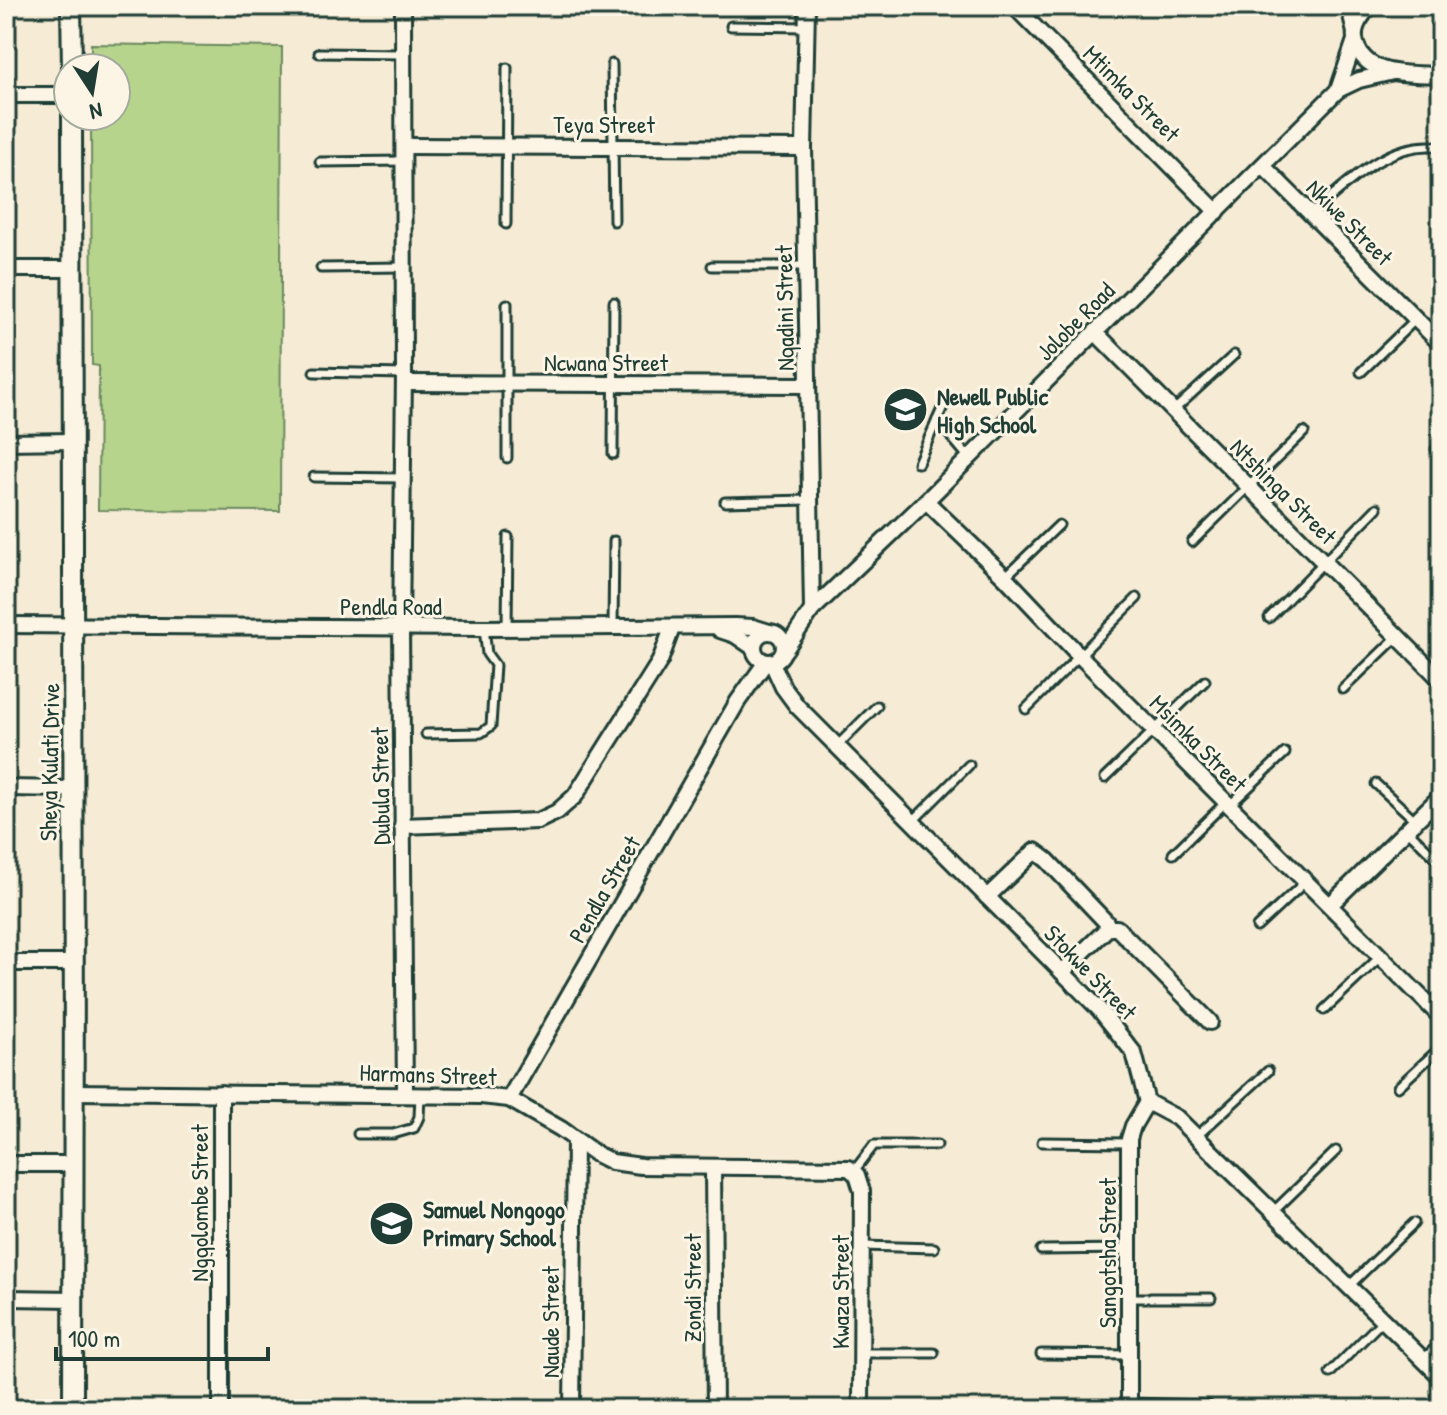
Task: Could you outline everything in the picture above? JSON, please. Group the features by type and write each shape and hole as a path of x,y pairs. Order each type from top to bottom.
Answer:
{"street":[{"path":"71,6 72,52"},
{"name":"Dubula Street","path":"403,6 402,826 412,1094"},
{"name":"Nqadini Street","path":"807,6 804,148 810,613"},
{"name":"Mtimka Street","path":"1014,6 1217,212"},
{"path":"1349,6 1355,36 1367,62 1393,72 1441,75"},
{"name":"Jolobe Road","path":"1338,90 1355,36 1365,11 1371,6"},
{"name":"Jolobe Road","path":"762,657 782,656 810,613 1338,90 1359,80 1393,72"},
{"path":"6,95 52,95"},
{"name":"Sheya Kulati Drive","path":"72,132 75,626 72,789 73,1409"},
{"name":"Teya Street","path":"404,154 507,146 804,148"},
{"name":"Nkiwe Street","path":"1263,166 1416,319 1439,338"},
{"path":"6,269 72,269"},
{"name":"Ntshinga Street","path":"1095,332 1441,680"},
{"name":"Ncwana Street","path":"404,379 507,384 807,385"},
{"path":"6,442 73,441"},
{"name":"Msimka Street","path":"926,501 1441,1017"},
{"name":"Jolobe Road","path":"769,632 810,613"},
{"name":"Pendla Road","path":"6,625 753,627 769,632"},
{"path":"402,826 523,823 548,818 567,805 660,661 672,628"},
{"name":"Pendla Road","path":"707,628 735,635 762,657"},
{"path":"762,657 760,635 769,632 781,637 785,650"},
{"name":"Pendla Street","path":"509,1099 762,657"},
{"name":"Stokwe Street","path":"762,657 792,700 1099,1009 1129,1045 1137,1061 1147,1102"},
{"path":"6,788 72,789"},
{"path":"1330,905 1441,796"},
{"path":"987,897 1025,859 1035,851 1039,852 1106,922 1108,928"},
{"path":"1062,972 1108,928 1117,928 1210,1022"},
{"path":"6,963 72,963"},
{"name":"Harmans Street","path":"73,1092 412,1094 509,1099 612,1162 641,1166 843,1167 856,1173"},
{"name":"Ngqolombe Street","path":"221,1093 221,1409"},
{"path":"1147,1102 1177,1118 1197,1136 1441,1377"},
{"name":"Sangotsha Street","path":"1129,1406 1129,1143 1133,1126 1147,1102"},
{"name":"Naude Street","path":"572,1409 575,1140"},
{"path":"6,1164 73,1164"},
{"name":"Zondi Street","path":"713,1167 715,1409"},
{"name":"Kwaza Street","path":"856,1173 862,1191 861,1409"},
{"path":"6,1298 74,1299"}],"lane":[{"path":"731,26 806,27"},
{"path":"319,53 403,54"},
{"path":"612,64 614,221"},
{"path":"506,224 507,68"},
{"path":"1311,214 1381,159 1407,147 1424,144 1441,147"},
{"path":"320,162 404,154"},
{"path":"712,266 806,266"},
{"path":"321,268 404,267"},
{"path":"613,454 614,302"},
{"path":"507,304 507,458"},
{"path":"1361,372 1416,319"},
{"path":"1173,411 1234,355"},
{"path":"314,372 404,379"},
{"path":"918,463 945,402"},
{"path":"937,420 969,458"},
{"path":"1192,542 1304,432"},
{"path":"314,477 403,478"},
{"path":"725,502 810,500"},
{"path":"1269,618 1377,508"},
{"path":"1005,577 1059,525"},
{"path":"507,628 508,537"},
{"path":"613,628 614,541"},
{"path":"1026,709 1137,598"},
{"path":"426,734 481,733 491,726 495,665 487,654 484,628"},
{"path":"1343,689 1397,637"},
{"path":"1105,778 1205,681"},
{"path":"837,746 877,706"},
{"path":"1173,854 1285,753"},
{"path":"912,822 969,765"},
{"path":"1376,784 1441,863"},
{"path":"1257,927 1306,881"},
{"path":"1324,1010 1381,956"},
{"path":"1398,1087 1441,1047"},
{"path":"1197,1136 1268,1071"},
{"path":"358,1134 393,1134 414,1128 419,1117 412,1094"},
{"path":"1042,1142 1129,1143"},
{"path":"856,1173 874,1145 937,1145"},
{"path":"1274,1211 1336,1151"},
{"path":"1349,1286 1414,1223"},
{"path":"862,1246 934,1248"},
{"path":"1041,1250 1129,1249"},
{"path":"1128,1298 1211,1298"},
{"path":"1330,1373 1383,1320"},
{"path":"1423,1359 1441,1343"},
{"path":"861,1353 934,1353"},
{"path":"1041,1354 1129,1355"},
{"path":"1129,1406 1208,1405"}],"green space":[{"path":"91,44 282,47 280,511 98,510 99,366 92,365 91,132 132,132 132,52 91,52"}],"place":[{"name":"Newell Public High School","path":"906,410"},
{"name":"Samuel Nongogo Primary School","path":"392,1223"}]}
